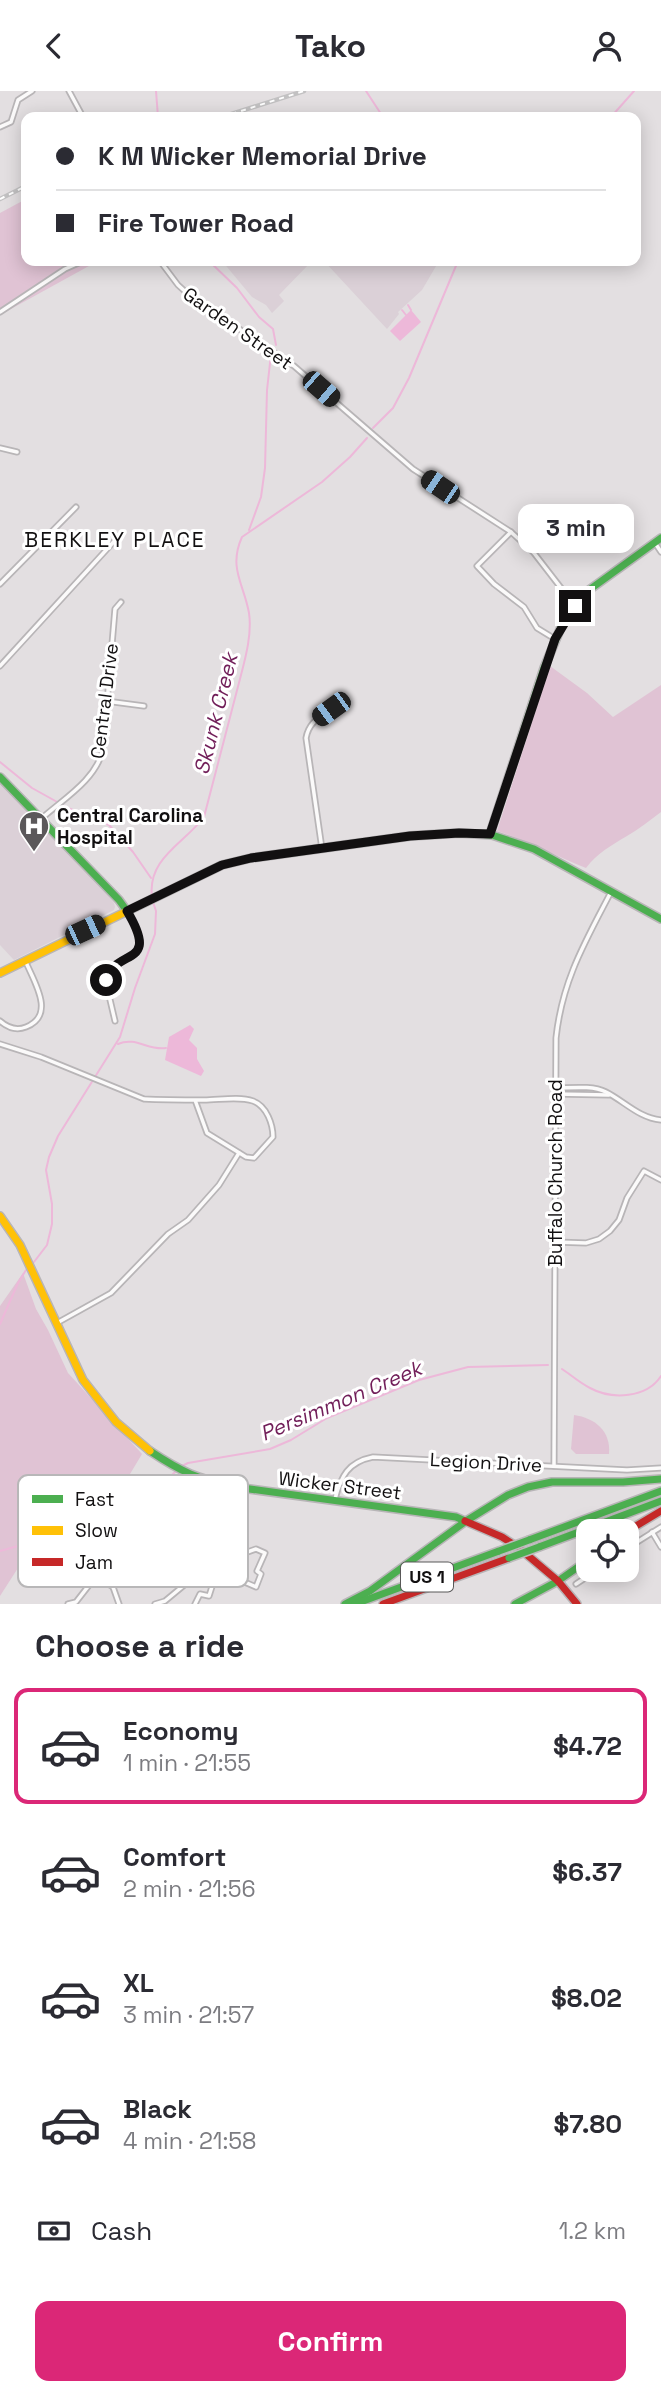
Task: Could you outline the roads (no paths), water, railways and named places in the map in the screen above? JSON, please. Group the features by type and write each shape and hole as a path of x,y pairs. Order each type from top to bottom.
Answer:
{"main road":[{"path":"490,834 555,639 575,606 589,590 658,540"},
{"path":"0,777 127,911"},
{"path":"0,973 222,865 251,858 410,836 490,834 534,849 661,919"},
{"name":"Wicker Street","path":"0,1216 20,1245 83,1380 116,1422 149,1451 190,1475"},
{"path":"345,1604 370,1591 467,1521 508,1495 528,1487 552,1482 661,1479"},
{"name":"Wicker Street","path":"248,1488 443,1513 467,1521 519,1548 558,1581 576,1604"},
{"name":"US 1","path":"355,1604 661,1491"},
{"name":"US 1","path":"383,1604 661,1501"},
{"path":"639,1524 661,1511"},
{"path":"515,1604 576,1568"}],"street":[{"path":"0,127 11,122 18,100 32,91"},
{"path":"69,91 80,112"},
{"path":"0,312 72,266"},
{"name":"Garden Street","path":"164,266 189,295 294,366 398,458 511,532 534,553 575,606"},
{"path":"0,448 17,452"},
{"path":"0,584 76,507"},
{"path":"511,532 477,566 500,589 524,607 537,628 555,639"},
{"path":"0,666 119,536"},
{"path":"658,540 661,552"},
{"name":"Central Drive","path":"41,819 97,767 103,750 114,609 121,602"},
{"path":"106,701 144,706"},
{"path":"322,849 306,738 308,727 331,709"},
{"name":"Buffalo Church Road","path":"554,1466 557,1028 565,991 583,944 611,892"},
{"path":"115,1021 107,986 108,974 135,953 140,939 127,911"},
{"path":"0,1021 7,1027 19,1029 34,1022 40,1015 42,997 25,960"},
{"path":"0,1044 41,1057 133,1097 195,1100 230,1098 253,1101 262,1107 273,1127 273,1137 254,1158 239,1153 207,1133 195,1100"},
{"path":"555,1091 593,1089 643,1115 661,1120"},
{"path":"56,1324 111,1293 168,1234 188,1220 219,1185 239,1153"},
{"path":"555,1242 580,1244 599,1239 619,1220 627,1198 644,1171 661,1180"},
{"name":"Legion Drive","path":"335,1499 341,1479 349,1467 373,1457 627,1470 661,1468"},
{"path":"639,1540 661,1527"},
{"path":"652,1532 661,1547"},
{"path":"248,1552 256,1549 265,1553 257,1571 261,1574 256,1587 248,1584"},
{"path":"68,1604 76,1603 85,1587"},
{"path":"113,1587 119,1604"},
{"path":"155,1604 165,1601 182,1587"},
{"path":"195,1604 200,1594 209,1596 212,1587"},
{"path":"165,1601 171,1604"}],"waterway":[{"path":"156,91 158,112"},
{"path":"366,91 380,112"},
{"name":"Skunk Creek","path":"615,112 634,91"},
{"path":"214,266 273,329 276,345"},
{"name":"Skunk Creek","path":"373,428 393,408 409,378 456,266"},
{"path":"408,305 411,310"},
{"path":"402,310 406,315"},
{"path":"249,530 261,497 265,468 267,390 271,354"},
{"name":"Skunk Creek","path":"152,897 152,883 161,861 204,817 243,668 250,621 236,558 242,537 322,482 367,438"},
{"path":"0,762 32,788 68,808 109,825 151,878"},
{"name":"Skunk Creek","path":"34,1262 47,1245 52,1224 52,1204 46,1170 49,1157 58,1136 120,1037 155,934 156,911 153,902"},
{"path":"118,1044 131,1042 153,1048 166,1048"},
{"name":"Skunk Creek","path":"0,1324 26,1270"},
{"name":"Persimmon Creek","path":"180,1467 188,1463 270,1449 291,1440 327,1418 419,1380 468,1367 548,1365"},
{"name":"Persimmon Creek","path":"562,1369 590,1388 618,1395 638,1393 647,1389 661,1376"},
{"name":"Persimmon Creek","path":"172,1475 176,1471"},
{"name":"Persimmon Creek","path":"0,1551 18,1546"}],"railway":[{"path":"238,112 304,91"},
{"path":"0,199 21,188"}],"place":[{"name":"Central Carolina Hospital","path":"34,853"}],"district":[{"name":"BERKLEY PLACE","path":"115,540"}]}
